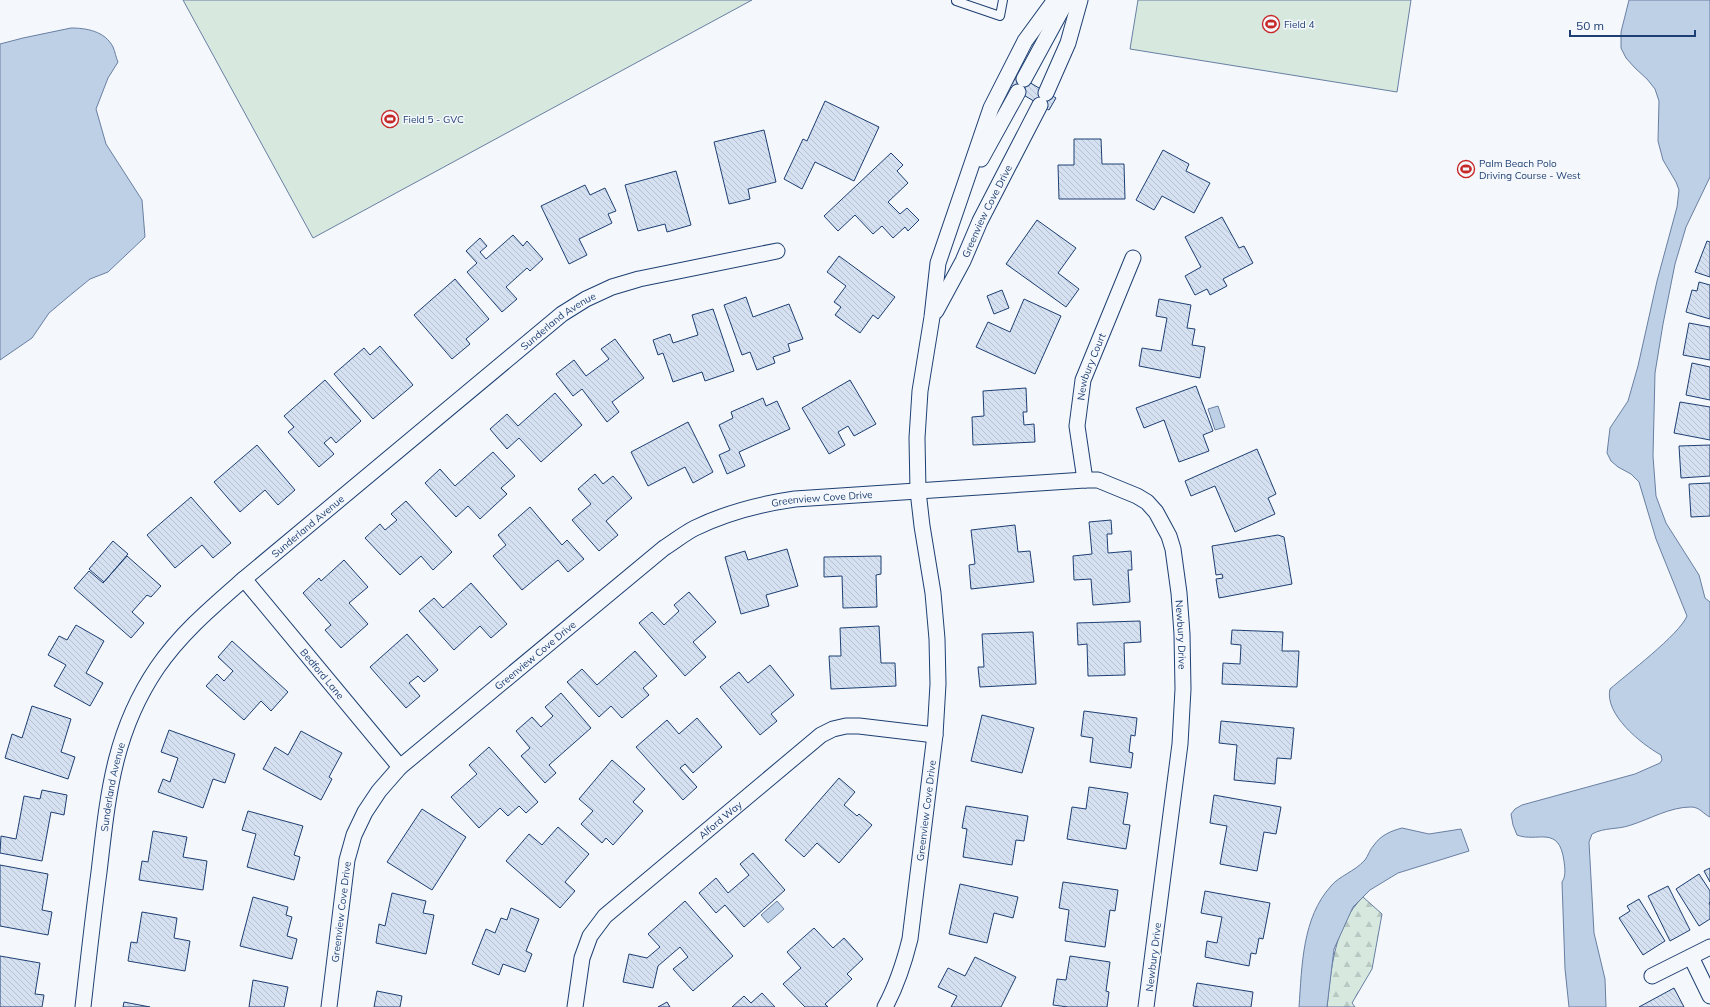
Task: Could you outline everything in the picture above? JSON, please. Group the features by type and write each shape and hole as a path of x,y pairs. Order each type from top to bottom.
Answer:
{"street":[{"name":"Greenview Cove Drive","path":"885,1007 892,995 903,967 910,939 935,736 938,684 937,639 933,593 918,491 917,438 920,391 932,317 938,263 991,108 1025,41 1055,0"},
{"name":"Greenview Cove Drive","path":"959,200 1067,0"},
{"name":"Greenview Cove Drive","path":"932,317 962,261 980,220 1043,99 1068,43 1080,0"},
{"name":"Sunderland Avenue","path":"83,1007 107,802 115,762 127,725 138,701 157,668 181,637 199,618 556,319 586,299 612,287 639,279 777,251"},
{"name":"Newbury Court","path":"1085,480 1077,426 1083,380 1133,258"},
{"name":"Newbury Drive","path":"918,491 1098,480 1137,496 1147,502 1156,512 1169,536 1173,549 1179,593 1182,634 1183,689 1180,744 1146,1007"},
{"name":"Greenview Cove Drive","path":"329,1007 347,860 354,835 365,812 379,791 400,767 664,548 694,528 726,514 760,504 795,499 918,491"},
{"name":"Bedford Lane","path":"244,580 400,767"},
{"name":"Alford Way","path":"575,1007 582,958 590,936 605,916 822,735 833,729 846,726 859,726 935,736"},
{"path":"1652,976 1710,947"},
{"path":"1691,957 1710,996"}],"lane":[{"path":"956,0 956,2 1000,16 1003,0"}],"green space":[{"name":"Field 5 - GVC","path":"183,0 752,0 313,238"},
{"name":"Field 4","path":"1138,0 1411,0 1397,92 1130,49"},
{"path":"1363,897 1382,914 1372,969 1352,1003 1355,1007 1327,1007 1330,978 1340,934 1353,908"}],"water":[{"path":"1629,0 1710,0 1710,177 1686,227 1675,264 1655,373 1653,456 1656,496 1666,523 1699,575 1705,598 1710,602 1710,817 1694,807 1675,809 1626,827 1602,830 1592,834 1589,842 1594,933 1605,979 1606,1007 1569,1007 1565,969 1562,882 1565,870 1561,850 1557,842 1552,839 1546,837 1525,837 1517,835 1511,814 1515,809 1522,805 1635,774 1660,763 1662,760 1661,755 1634,736 1618,718 1610,699 1610,689 1664,643 1682,624 1687,616 1656,539 1639,482 1631,474 1618,467 1611,461 1607,453 1610,428 1628,401 1638,366 1657,281 1677,207 1679,190 1663,160 1658,141 1659,101 1655,89 1626,58 1621,48 1621,32"},
{"path":"71,28 89,30 100,34 110,42 114,49 118,62 108,78 96,109 106,144 142,200 145,237 108,272 90,279 49,313 32,338 0,360 0,44"},
{"path":"1218,406 1225,427 1215,430 1208,409"},
{"path":"1402,828 1429,834 1461,829 1469,851 1398,873 1370,890 1353,907 1334,949 1327,1007 1299,1007 1305,943 1314,913 1321,899 1334,883 1365,860 1373,847 1383,836"},
{"path":"777,901 784,909 768,923 761,915"}],"building":[{"path":"1017,75 1056,98 1049,110 1010,87"},
{"path":"825,101 879,127 854,181 815,162 802,189 784,179 803,139 807,141"},
{"path":"764,130 776,182 748,189 750,199 729,204 714,142"},
{"path":"1074,139 1101,139 1102,164 1124,164 1125,199 1059,199 1058,165 1074,165"},
{"path":"1163,150 1189,164 1186,171 1210,183 1194,213 1162,196 1154,210 1136,200"},
{"path":"891,153 903,165 897,171 908,183 888,202 900,214 907,208 919,220 908,231 905,227 893,238 882,226 873,234 855,215 838,231 824,216"},
{"path":"676,171 691,225 667,232 665,224 638,231 625,185"},
{"path":"585,185 590,195 605,188 616,211 608,214 612,223 579,239 587,255 569,264 541,206"},
{"path":"1222,217 1239,248 1244,246 1253,263 1223,279 1227,286 1210,295 1207,289 1195,295 1185,276 1201,267 1185,237"},
{"path":"1037,220 1076,248 1058,273 1079,289 1066,307 1006,264"},
{"path":"513,235 523,246 527,241 543,259 530,271 527,268 506,287 517,299 502,312 467,272 477,263 466,251 480,238 487,246 480,252 486,259"},
{"path":"1707,241 1710,242 1710,277 1695,272"},
{"path":"839,256 895,297 878,319 873,315 860,333 835,315 841,307 834,302 846,286 827,272"},
{"path":"455,279 489,319 466,339 470,344 452,359 414,315"},
{"path":"1699,282 1710,285 1710,319 1686,312 1692,290 1697,291"},
{"path":"1002,290 1009,308 994,314 987,296"},
{"path":"746,297 753,317 789,304 803,339 788,344 790,351 773,357 775,363 757,370 750,352 742,355 724,305"},
{"path":"1024,299 1061,316 1035,374 976,347 988,322 1010,332"},
{"path":"1159,299 1191,305 1187,328 1195,329 1192,345 1205,347 1200,378 1139,366 1142,348 1161,351 1167,318 1156,316"},
{"path":"713,309 734,371 705,381 702,372 673,382 663,353 658,355 653,340 670,334 673,343 698,335 692,315"},
{"path":"1689,323 1710,327 1710,360 1683,355"},
{"path":"615,339 644,378 612,402 619,412 607,422 582,389 573,396 556,374 574,360 586,376 609,359 601,349"},
{"path":"380,346 413,385 373,419 334,374 364,348 370,355"},
{"path":"1692,363 1710,367 1710,400 1686,395"},
{"path":"325,380 361,421 336,443 331,437 324,443 334,454 319,467 288,432 294,427 284,416"},
{"path":"850,380 876,424 854,436 848,426 838,432 845,445 829,454 802,408"},
{"path":"1196,386 1213,431 1203,435 1209,451 1179,462 1164,420 1144,428 1136,408"},
{"path":"1026,388 1027,412 1023,412 1024,425 1034,424 1035,442 973,445 972,417 984,416 983,391"},
{"path":"555,393 582,425 541,462 519,438 507,449 490,429 507,414 518,426"},
{"path":"763,398 766,406 777,401 790,429 739,452 745,466 727,474 719,455 730,450 719,425 733,418 731,412"},
{"path":"1680,402 1710,407 1710,440 1674,433"},
{"path":"688,422 713,472 693,483 685,467 648,486 631,452"},
{"path":"257,445 295,490 278,505 265,490 240,512 214,482"},
{"path":"1710,445 1710,476 1681,478 1679,446"},
{"path":"1257,449 1276,494 1268,498 1275,514 1235,532 1215,486 1191,496 1185,481"},
{"path":"493,452 515,476 501,488 507,494 480,519 468,506 456,517 425,483 440,469 455,486"},
{"path":"595,474 603,484 613,476 632,498 606,521 618,535 599,551 572,520 591,504 578,489"},
{"path":"1710,483 1710,516 1691,517 1689,484"},
{"path":"191,497 231,543 213,558 202,545 175,568 147,535"},
{"path":"406,501 452,552 433,570 421,556 400,575 365,538 380,524 385,530 397,520 391,514"},
{"path":"530,507 562,545 567,540 584,559 568,572 558,560 522,590 493,556 506,545 498,535"},
{"path":"1111,520 1112,534 1107,534 1108,553 1131,551 1132,570 1128,570 1130,602 1093,605 1091,579 1074,580 1073,556 1092,554 1089,522"},
{"path":"1015,525 1018,552 1030,551 1034,582 971,589 969,565 975,564 971,530"},
{"path":"1278,535 1284,537 1292,584 1219,598 1216,579 1223,578 1222,574 1216,575 1212,546"},
{"path":"113,541 128,554 104,582 89,569"},
{"path":"787,549 798,586 766,595 769,606 741,614 725,557 745,551 748,560"},
{"path":"127,556 161,586 151,597 147,595 132,612 144,623 131,638 74,588 89,571 103,583"},
{"path":"881,556 881,574 876,575 877,607 843,608 842,576 824,577 824,557"},
{"path":"344,560 368,587 349,603 368,624 341,648 325,630 331,625 303,593 319,578 321,581"},
{"path":"471,583 507,624 491,638 480,626 454,650 419,611 434,598 443,608"},
{"path":"689,592 716,622 693,642 706,657 685,676 639,623 652,612 664,625 679,611 674,605"},
{"path":"1140,621 1141,642 1124,643 1125,675 1088,676 1087,644 1078,645 1077,623"},
{"path":"76,625 104,641 86,673 103,683 90,706 54,686 66,665 48,655 59,636 67,640"},
{"path":"879,626 881,663 895,663 896,686 831,689 829,656 841,656 840,628"},
{"path":"1232,630 1283,632 1282,651 1299,651 1297,687 1222,684 1223,663 1240,664 1241,645 1231,644"},
{"path":"1033,632 1036,684 980,687 978,667 984,667 982,634"},
{"path":"407,634 438,670 424,682 418,676 409,683 420,696 406,708 370,667"},
{"path":"232,641 288,692 271,711 261,701 244,720 206,686 217,674 224,681 233,671 218,657"},
{"path":"635,651 657,676 643,688 649,695 622,718 611,706 599,717 567,682 582,669 597,685"},
{"path":"770,665 794,695 771,714 777,721 760,735 720,687 739,672 748,683"},
{"path":"561,693 591,728 549,765 556,773 545,783 521,756 530,748 516,731 532,717 541,727 553,716 545,707"},
{"path":"32,706 71,719 61,752 75,757 68,779 5,758 12,734 22,738"},
{"path":"1084,711 1137,718 1135,736 1131,735 1129,752 1133,753 1131,768 1090,762 1093,738 1081,736"},
{"path":"982,715 1034,728 1022,773 971,761"},
{"path":"697,718 722,747 693,773 685,764 680,768 697,787 683,800 636,747 667,720 679,734"},
{"path":"1221,721 1294,728 1291,759 1277,758 1275,784 1234,780 1237,745 1219,743"},
{"path":"169,730 235,754 225,783 213,779 203,808 158,792 163,779 170,782 178,758 161,752"},
{"path":"301,731 342,753 329,777 332,779 321,800 263,769 275,747 288,755"},
{"path":"489,747 538,802 526,813 519,806 508,816 500,808 479,828 451,797 477,774 469,765"},
{"path":"612,760 645,789 633,802 643,811 613,845 606,838 602,843 581,824 593,811 579,799"},
{"path":"839,778 855,792 844,805 857,816 859,814 872,825 839,863 817,843 804,857 785,840"},
{"path":"1089,787 1128,793 1123,824 1130,825 1126,849 1067,839 1072,807 1086,809"},
{"path":"42,790 67,795 64,815 51,812 42,861 0,853 1,836 16,839 24,796 40,799"},
{"path":"1214,795 1281,807 1276,834 1264,832 1257,871 1220,864 1227,826 1210,823"},
{"path":"966,806 1028,816 1024,841 1016,840 1012,865 963,857 967,829 962,828"},
{"path":"422,809 466,837 432,890 387,862"},
{"path":"248,811 303,826 294,855 300,857 294,880 247,867 256,834 242,830"},
{"path":"558,827 589,854 565,882 575,891 560,908 506,861 529,834 542,845"},
{"path":"153,831 187,837 183,857 207,861 203,890 139,880 142,861 148,862"},
{"path":"753,853 785,890 744,927 725,905 716,913 699,893 716,878 728,893 749,875 740,864"},
{"path":"0,865 48,874 42,910 52,912 48,935 0,926"},
{"path":"1710,868 1710,882 1704,871"},
{"path":"1699,874 1710,891 1710,919 1699,926 1676,889"},
{"path":"1063,882 1118,890 1115,911 1110,910 1105,947 1065,941 1069,910 1059,908"},
{"path":"960,884 1018,897 1013,918 994,913 987,943 949,934"},
{"path":"1668,886 1690,930 1670,941 1648,896"},
{"path":"1205,891 1270,903 1263,939 1259,938 1256,954 1251,953 1249,966 1205,957 1207,941 1217,943 1222,917 1201,913"},
{"path":"392,893 426,901 423,913 434,915 426,954 376,943 379,924 385,926"},
{"path":"253,897 288,907 286,915 292,917 287,936 297,939 292,959 240,946"},
{"path":"1639,899 1665,941 1643,955 1619,918 1630,911 1627,906"},
{"path":"685,901 733,956 693,991 673,969 688,957 680,947 658,966 653,988 623,982 629,954 647,958 660,947 648,934"},
{"path":"511,908 539,919 526,951 532,954 525,972 503,964 499,975 472,964 486,929 495,933 501,918 507,920"},
{"path":"142,912 177,918 174,938 190,941 185,971 128,961 131,942 137,943"},
{"path":"814,928 833,948 844,938 863,959 847,974 852,979 825,1004 828,1007 805,1007 783,984 801,968 787,952"},
{"path":"0,956 40,963 35,994 44,995 42,1007 0,1007"},
{"path":"1070,956 1110,962 1106,991 1109,992 1107,1007 1068,1007 1053,1005 1057,979 1066,980"},
{"path":"975,957 1016,977 1001,1007 951,1007 957,996 938,987 948,968 965,976"},
{"path":"253,980 288,987 284,1007 249,1007"},
{"path":"1197,983 1253,992 1251,1007 1193,1006"},
{"path":"1674,988 1684,1007 1639,1007"},
{"path":"377,991 402,996 400,1007 374,1007"},
{"path":"762,993 775,1007 732,1007 744,996 751,1003"},
{"path":"124,1002 150,1007 123,1007"},
{"path":"667,1002 670,1007 658,1007"}],"place":[{"name":"Field 4","path":"1271,24"},
{"name":"Field 5 - GVC","path":"390,119"},
{"name":"Palm Beach Polo Driving Course - West","path":"1466,169"}]}
